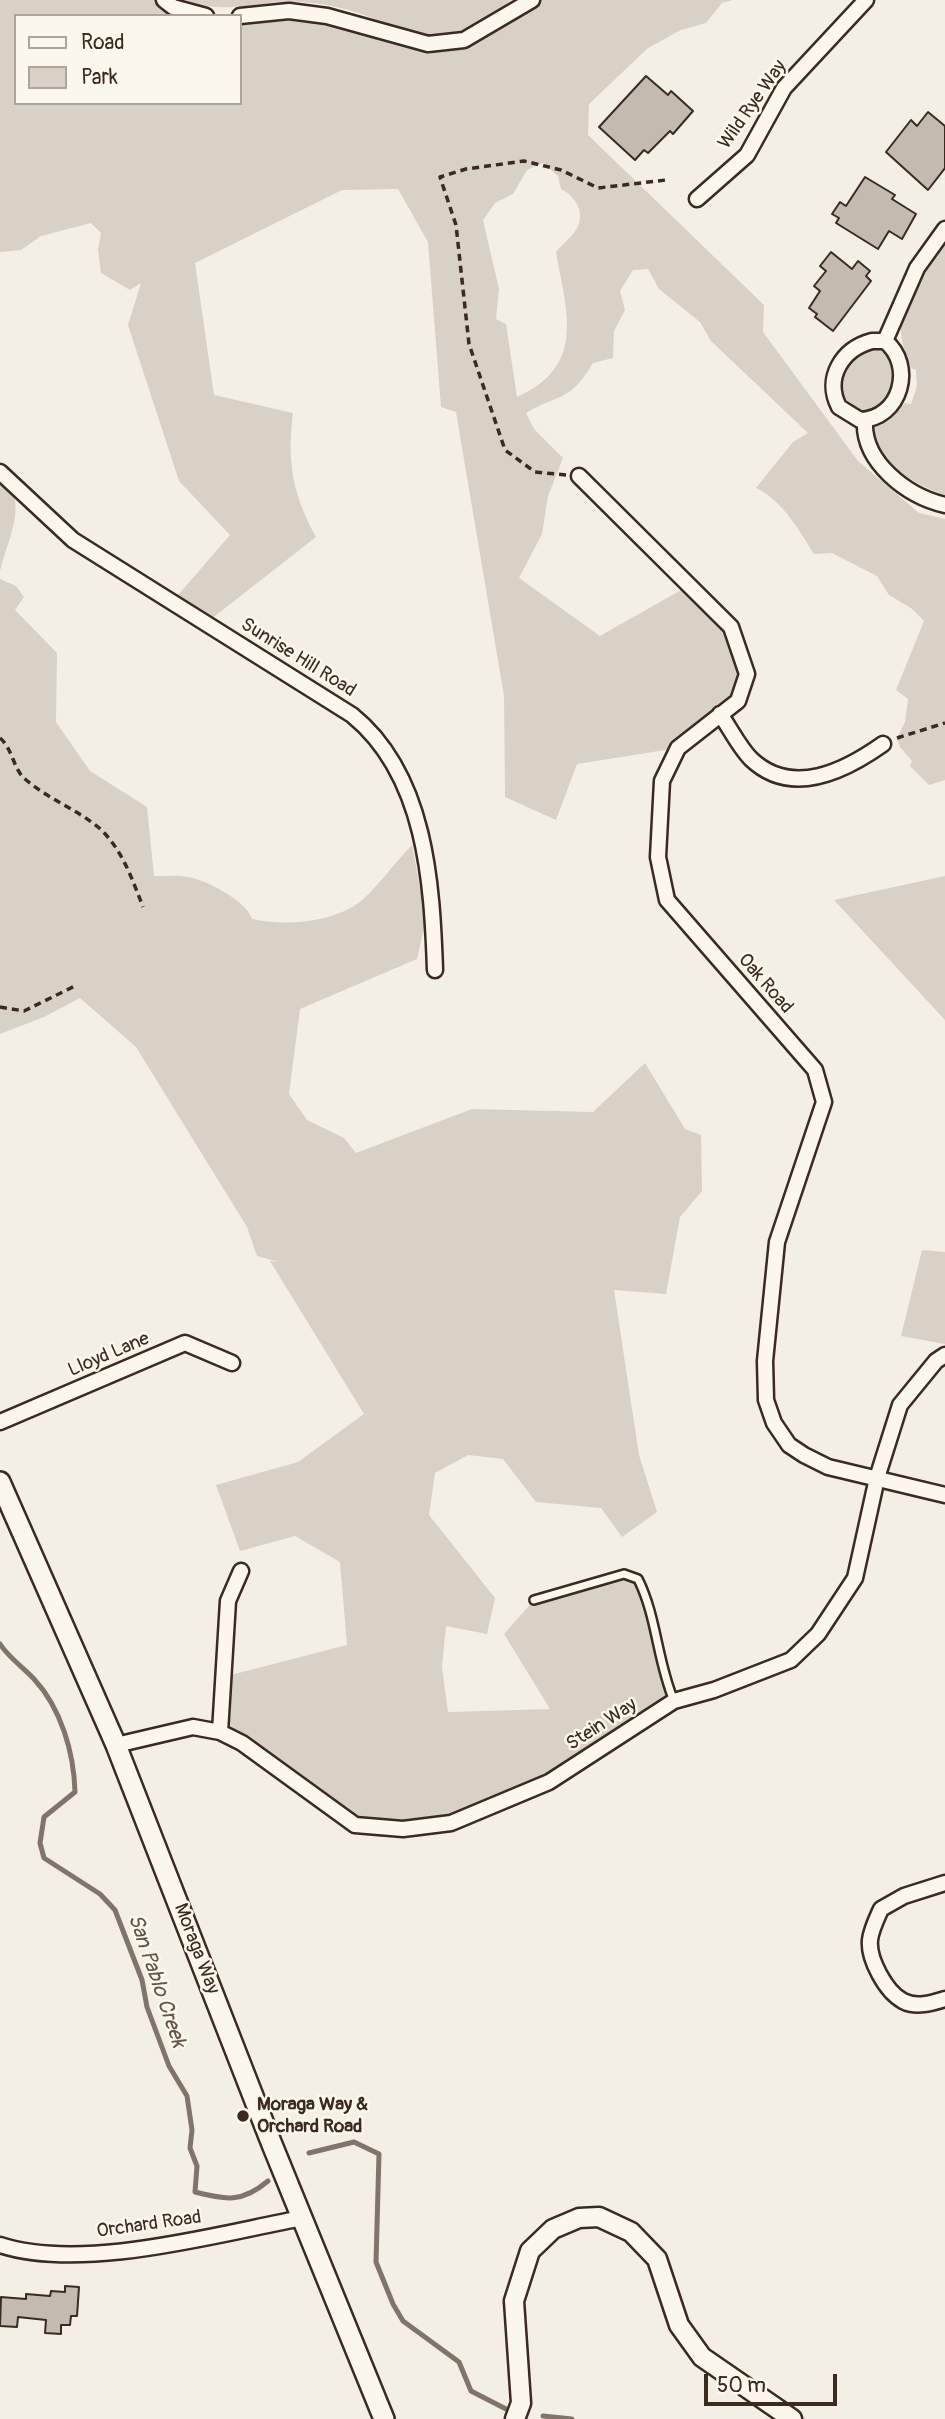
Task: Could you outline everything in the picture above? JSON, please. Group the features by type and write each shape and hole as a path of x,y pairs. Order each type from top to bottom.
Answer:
{"main road":[{"name":"Moraga Way","path":"0,1482 116,1745 384,2419"}],"street":[{"path":"164,0 173,7 199,14"},
{"path":"242,16 289,11 327,16 428,44 464,40 532,0"},
{"name":"Wild Rye Way","path":"697,199 747,155 784,88 866,0"},
{"path":"885,341 917,268 945,229"},
{"path":"872,341 885,341 895,350 900,361 900,388 884,412 865,420 850,416 839,407 834,390 836,372 851,349 872,341"},
{"path":"865,420 866,444 874,457 916,494 945,505"},
{"name":"Sunrise Hill Road","path":"0,472 73,540 352,715 370,729 409,798 424,845 432,897 435,970"},
{"name":"Oak Road","path":"579,476 732,627 747,674 738,701 678,748 662,781 658,857 667,900 815,1070 824,1102 777,1241 765,1361 766,1400 774,1423 789,1445 828,1467 945,1496"},
{"path":"720,714 751,759 781,778 823,777 854,764 883,744"},
{"name":"Lloyd Lane","path":"0,1422 186,1343 232,1363"},
{"name":"Stein Way","path":"116,1745 193,1727 220,1732 242,1743 355,1825 403,1829 451,1823 549,1782 674,1701 713,1690 791,1660 818,1634 855,1578 877,1478 900,1405 936,1360 945,1355"},
{"path":"220,1732 228,1601 241,1571"},
{"path":"945,1883 904,1896 881,1909 870,1941 874,1962 889,1989 903,2001 927,2005 945,1999"},
{"path":"515,2419 521,2403 514,2301 530,2251 553,2228 579,2218 599,2217 631,2232 657,2259 679,2325 702,2357 792,2419"},
{"name":"Orchard Road","path":"0,2245 13,2250 75,2255 162,2245 302,2218"}],"lane":[{"path":"534,1600 624,1574 638,1578 649,1600 664,1677 674,1701"}],"path":[{"path":"579,476 535,472 505,450 469,344 456,225 440,177 466,169 524,161 561,170 598,188 666,180"},
{"path":"883,744 945,723"},
{"path":"0,738 6,743 22,777 48,797 99,828 124,860 143,907"},
{"path":"0,1007 24,1011 75,986"}],"green space":[{"path":"0,0 164,0 201,14 14,14 14,105 242,105 242,16 289,11 428,44 464,40 532,0 733,0 722,3 706,23 681,30 648,48 589,104 588,135 764,305 763,332 858,461 919,513 945,519 945,780 929,785 910,766 912,761 900,747 897,738 905,722 908,699 896,690 924,621 911,608 889,595 877,576 832,553 814,554 782,508 756,488 793,442 808,433 711,341 700,322 659,289 648,269 633,270 620,291 625,310 614,331 613,358 593,363 570,391 526,413 534,429 563,458 548,496 542,534 519,578 600,636 690,585 731,627 747,674 738,701 678,748 577,764 556,820 505,797 504,696 456,412 441,407 428,242 398,189 342,190 195,263 214,395 293,413 293,477 301,506 316,537 206,623 172,602 230,535 179,481 128,325 141,283 130,290 101,273 98,250 101,233 91,223 41,236 21,250 0,252","holes":["543,163 558,176 561,189 574,199 580,215 576,229 556,252 567,317 563,354 554,370 539,384 517,397 506,324 496,319 499,289 483,220 495,203 513,194 527,170"]},
{"path":"184,0 511,0 476,25 446,35 425,36 322,4 285,2 213,7"},
{"path":"945,242 945,495 920,485 889,462 881,452 873,427 895,414 905,403 911,404 917,386 916,370 911,368 905,352 901,325 913,294"},
{"path":"878,348 892,361 895,378 887,400 871,412 855,413 843,391 844,373 856,358"},
{"path":"0,472 9,483 16,507 12,532 0,571"},
{"path":"0,579 16,586 24,597 15,610 57,653 56,722 90,771 147,807 154,876 184,876 205,882 225,892 243,906 252,919 306,921 334,915 357,904 412,845 426,919 417,959 300,1009 289,1094 307,1120 344,1138 356,1153 472,1109 593,1112 645,1063 685,1129 701,1135 702,1191 680,1217 666,1294 614,1290 639,1455 657,1512 622,1537 601,1508 536,1502 503,1459 468,1455 435,1473 429,1515 495,1598 487,1634 446,1626 442,1667 448,1712 550,1709 504,1634 534,1600 624,1574 638,1579 674,1701 599,1751 451,1823 355,1825 220,1732 223,1677 347,1645 340,1562 295,1536 240,1551 216,1485 298,1462 364,1414 270,1261 279,1262 257,1256 247,1227 136,1047 80,998 44,1017 0,1034"},
{"path":"945,876 945,1020 834,900"},
{"path":"922,1250 945,1252 945,1344 901,1336"}],"building":[{"path":"646,76 668,95 671,91 693,111 673,134 670,131 648,153 644,150 635,160 599,127"},
{"path":"928,112 945,126 945,168 928,190 886,152 911,120 917,126"},
{"path":"865,177 895,195 892,199 916,214 902,239 889,231 878,249 836,223 839,218 832,214 840,202 846,206"},
{"path":"831,252 852,269 858,261 870,271 866,276 871,281 833,331 815,317 817,314 809,308 820,291 814,286 826,271 820,266"},
{"path":"65,2286 79,2287 77,2316 71,2316 70,2325 61,2325 61,2334 45,2333 46,2320 18,2317 17,2327 0,2326 1,2297 26,2299 26,2294 50,2296 51,2291 65,2292"}],"waterway":[{"name":"San Pablo Creek","path":"0,1644 43,1691 59,1717 69,1747 75,1792 44,1817 40,1843 44,1858 100,1894 115,1910 142,1980 147,2007 169,2066 187,2096 192,2130 190,2148 197,2166 195,2192 233,2198 250,2193 268,2181"},
{"name":"San Pablo Creek","path":"309,2153 354,2142 379,2154 376,2262 393,2304 403,2321 459,2362 471,2391 506,2409"},
{"name":"San Pablo Creek","path":"543,2416 572,2419"}],"place":[{"name":"Moraga Way & Orchard Road","path":"243,2116"}]}
